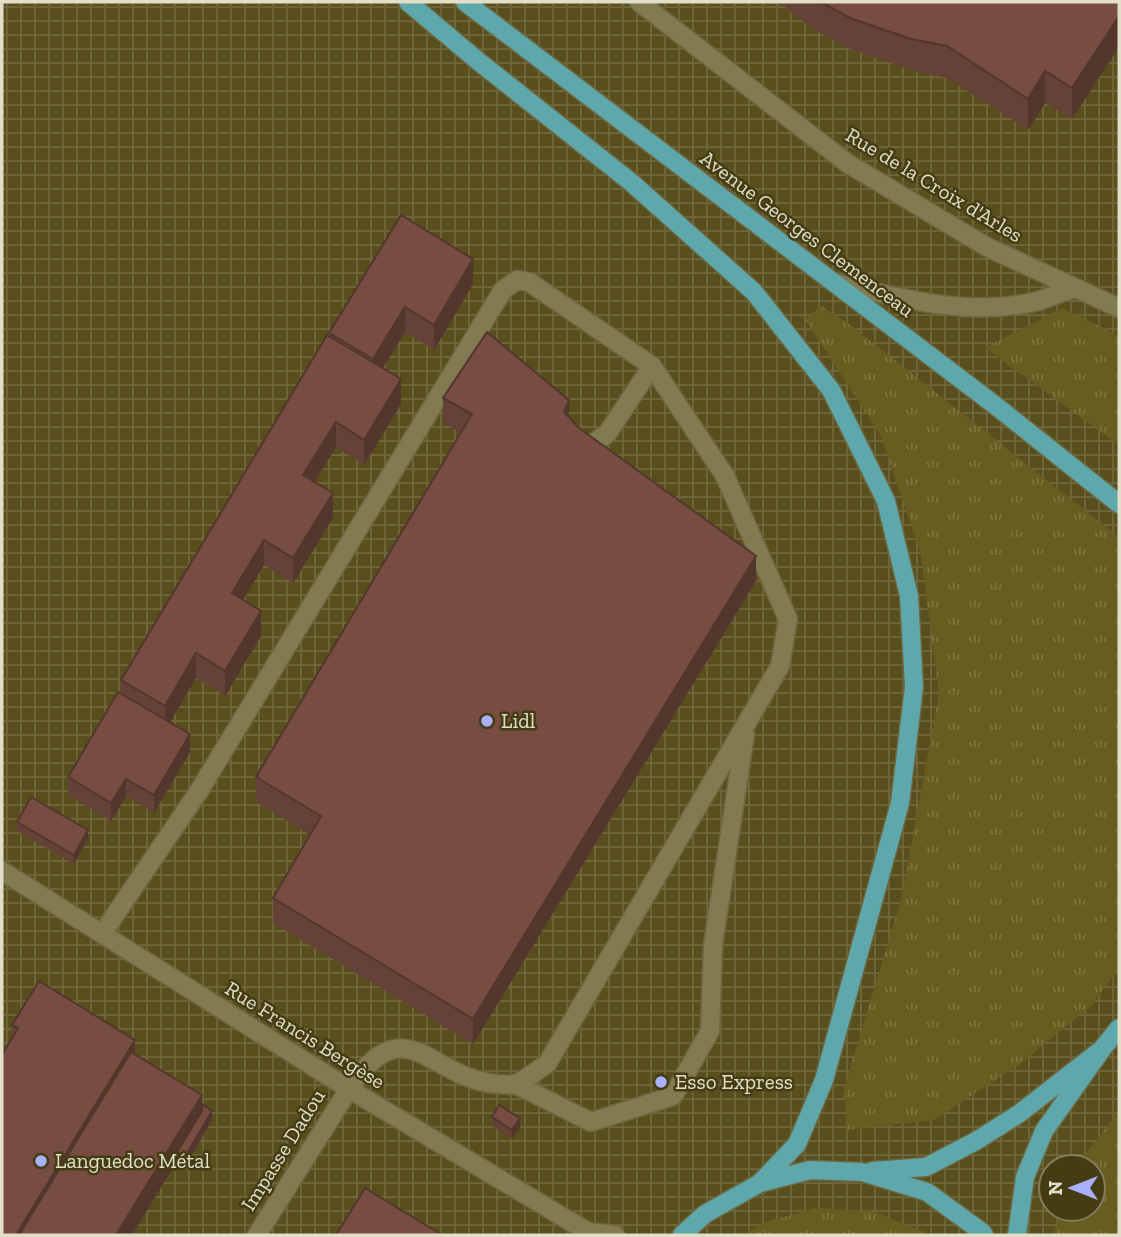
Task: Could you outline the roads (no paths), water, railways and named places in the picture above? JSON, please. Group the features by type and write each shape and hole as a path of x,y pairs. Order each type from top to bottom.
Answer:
{"main road":[{"path":"408,2 632,183 754,292 831,390 886,500 909,596 914,687 900,803 824,1080 797,1143 760,1183"},
{"name":"Avenue Georges Clemenceau","path":"465,2 996,406 1119,505"},
{"path":"1017,1235 1025,1177 1044,1130 1119,1028"},
{"path":"682,1235 705,1214 760,1183 810,1170 862,1171 926,1167 976,1141 1020,1113 1102,1049"},
{"path":"862,1171 927,1192 984,1235"}],"street":[{"name":"Rue de la Croix d'Arles","path":"639,2 847,163 987,247 1119,308"},
{"path":"102,934 199,791 503,290 517,280 530,282 652,366 725,476 788,619 780,666 547,1064 514,1084"},
{"path":"835,284 958,308 1035,302 1074,288"},
{"path":"579,453 607,434 652,366"},
{"path":"514,1084 591,1122 673,1096 710,1031 713,945 747,724"},
{"name":"Rue Francis Bergèse","path":"2,871 349,1089 589,1234 615,1235"},
{"name":"Impasse Dadou","path":"257,1235 360,1072 376,1056 393,1048 421,1052 456,1072 486,1083 514,1084"}],"place":[{"name":"Lidl","path":"487,721"},
{"name":"Esso Express","path":"661,1082"},
{"name":"Languedoc Métal","path":"41,1161"}]}
